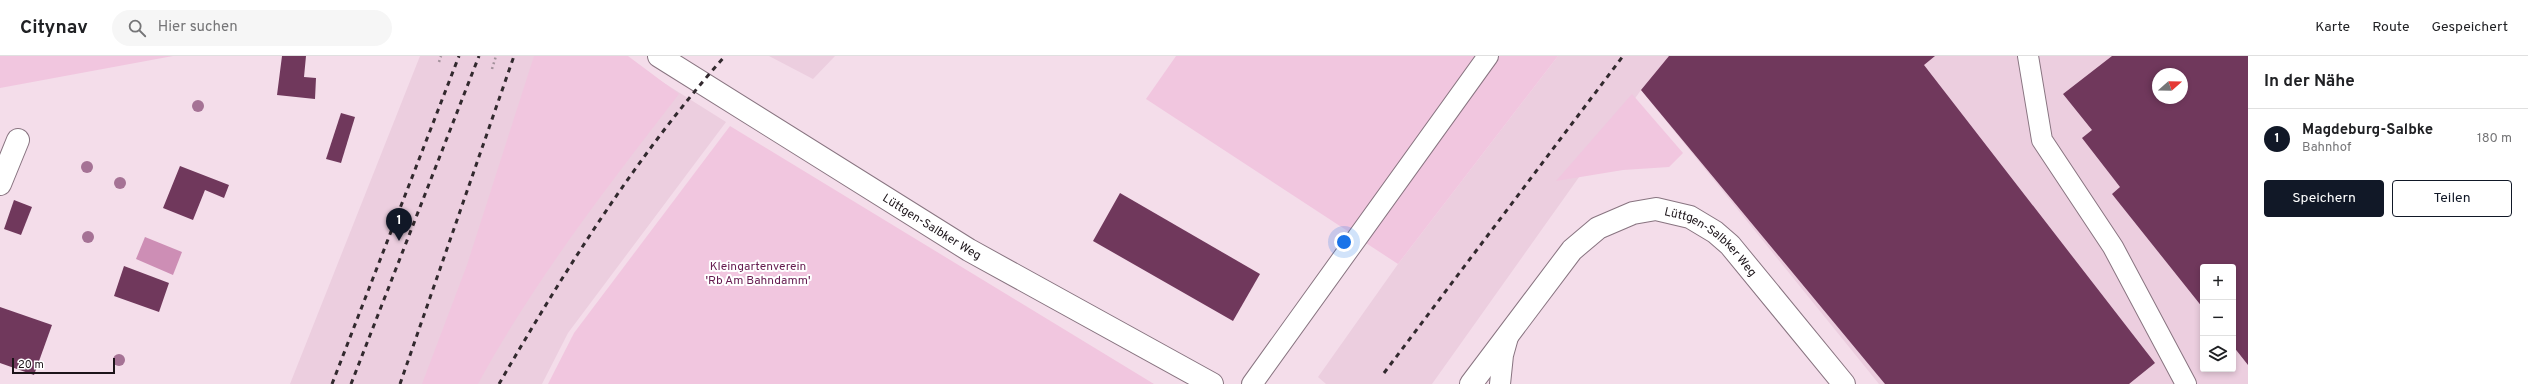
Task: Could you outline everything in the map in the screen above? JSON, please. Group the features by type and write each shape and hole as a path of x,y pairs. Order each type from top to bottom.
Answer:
{"street":[{"name":"Lüttgen-Salbker Weg","path":"659,56 969,250 1212,384"},
{"path":"0,184 18,140"},
{"name":"Lüttgen-Salbker Weg","path":"1470,384 1508,337 1572,250 1587,236 1622,216 1656,209 1690,217 1715,232 1730,245 1844,384"}],"lane":[{"path":"1252,384 1488,56"},
{"path":"2028,56 2042,140 2113,247 2186,384"},
{"name":"Lüttgen-Salbker Weg","path":"1500,384 1503,355 1508,337"}],"path":[{"path":"439,62 441,56"},
{"path":"492,69 496,56"}],"shaded area":[{"path":"420,56 621,56 726,122 568,333 542,384 290,384"},
{"path":"769,56 835,56 813,79"},
{"path":"1558,56 2248,56 2248,384 1879,384 1641,90 1432,384 1326,384 1318,377 1398,264"},
{"path":"145,237 182,252 173,275 136,259"}],"green space":[{"path":"0,56 173,56 0,88"},
{"path":"534,56 628,56 679,94 572,235 523,308 478,384 422,384 467,265"},
{"path":"1176,56 1558,56 1398,264 1146,99"},
{"path":"1632,94 1683,153 1669,167 1623,170 1556,181"},
{"name":"Kleingartenverein 'Rb Am Bahndamm'","path":"730,126 1154,384 548,384 574,333"}],"building":[{"path":"282,56 306,56 304,77 316,78 315,99 277,95"},
{"path":"1669,56 1935,56 1924,65 2155,363 2129,384 1885,384 1641,90"},
{"path":"2112,56 2248,56 2248,365 2236,350 2236,264 2200,264 2200,304 2112,194 2120,187 2082,138 2092,130 2063,94"},
{"path":"341,113 355,117 341,163 326,159"},
{"path":"180,166 229,185 224,198 205,190 193,220 163,208"},
{"path":"1120,193 1260,274 1233,321 1093,241"},
{"path":"14,200 32,207 21,235 4,229"},
{"path":"124,266 169,283 159,312 114,296"},
{"path":"0,307 52,325 34,375 0,363"}],"railway":[{"path":"332,384 459,56"},
{"path":"351,384 479,56"},
{"path":"400,384 514,56"},
{"path":"499,384 576,256 632,173 662,133 725,56"},
{"path":"1384,373 1623,56"}],"place":[{"name":"Magdeburg-Salbke","path":"399,241"}]}
